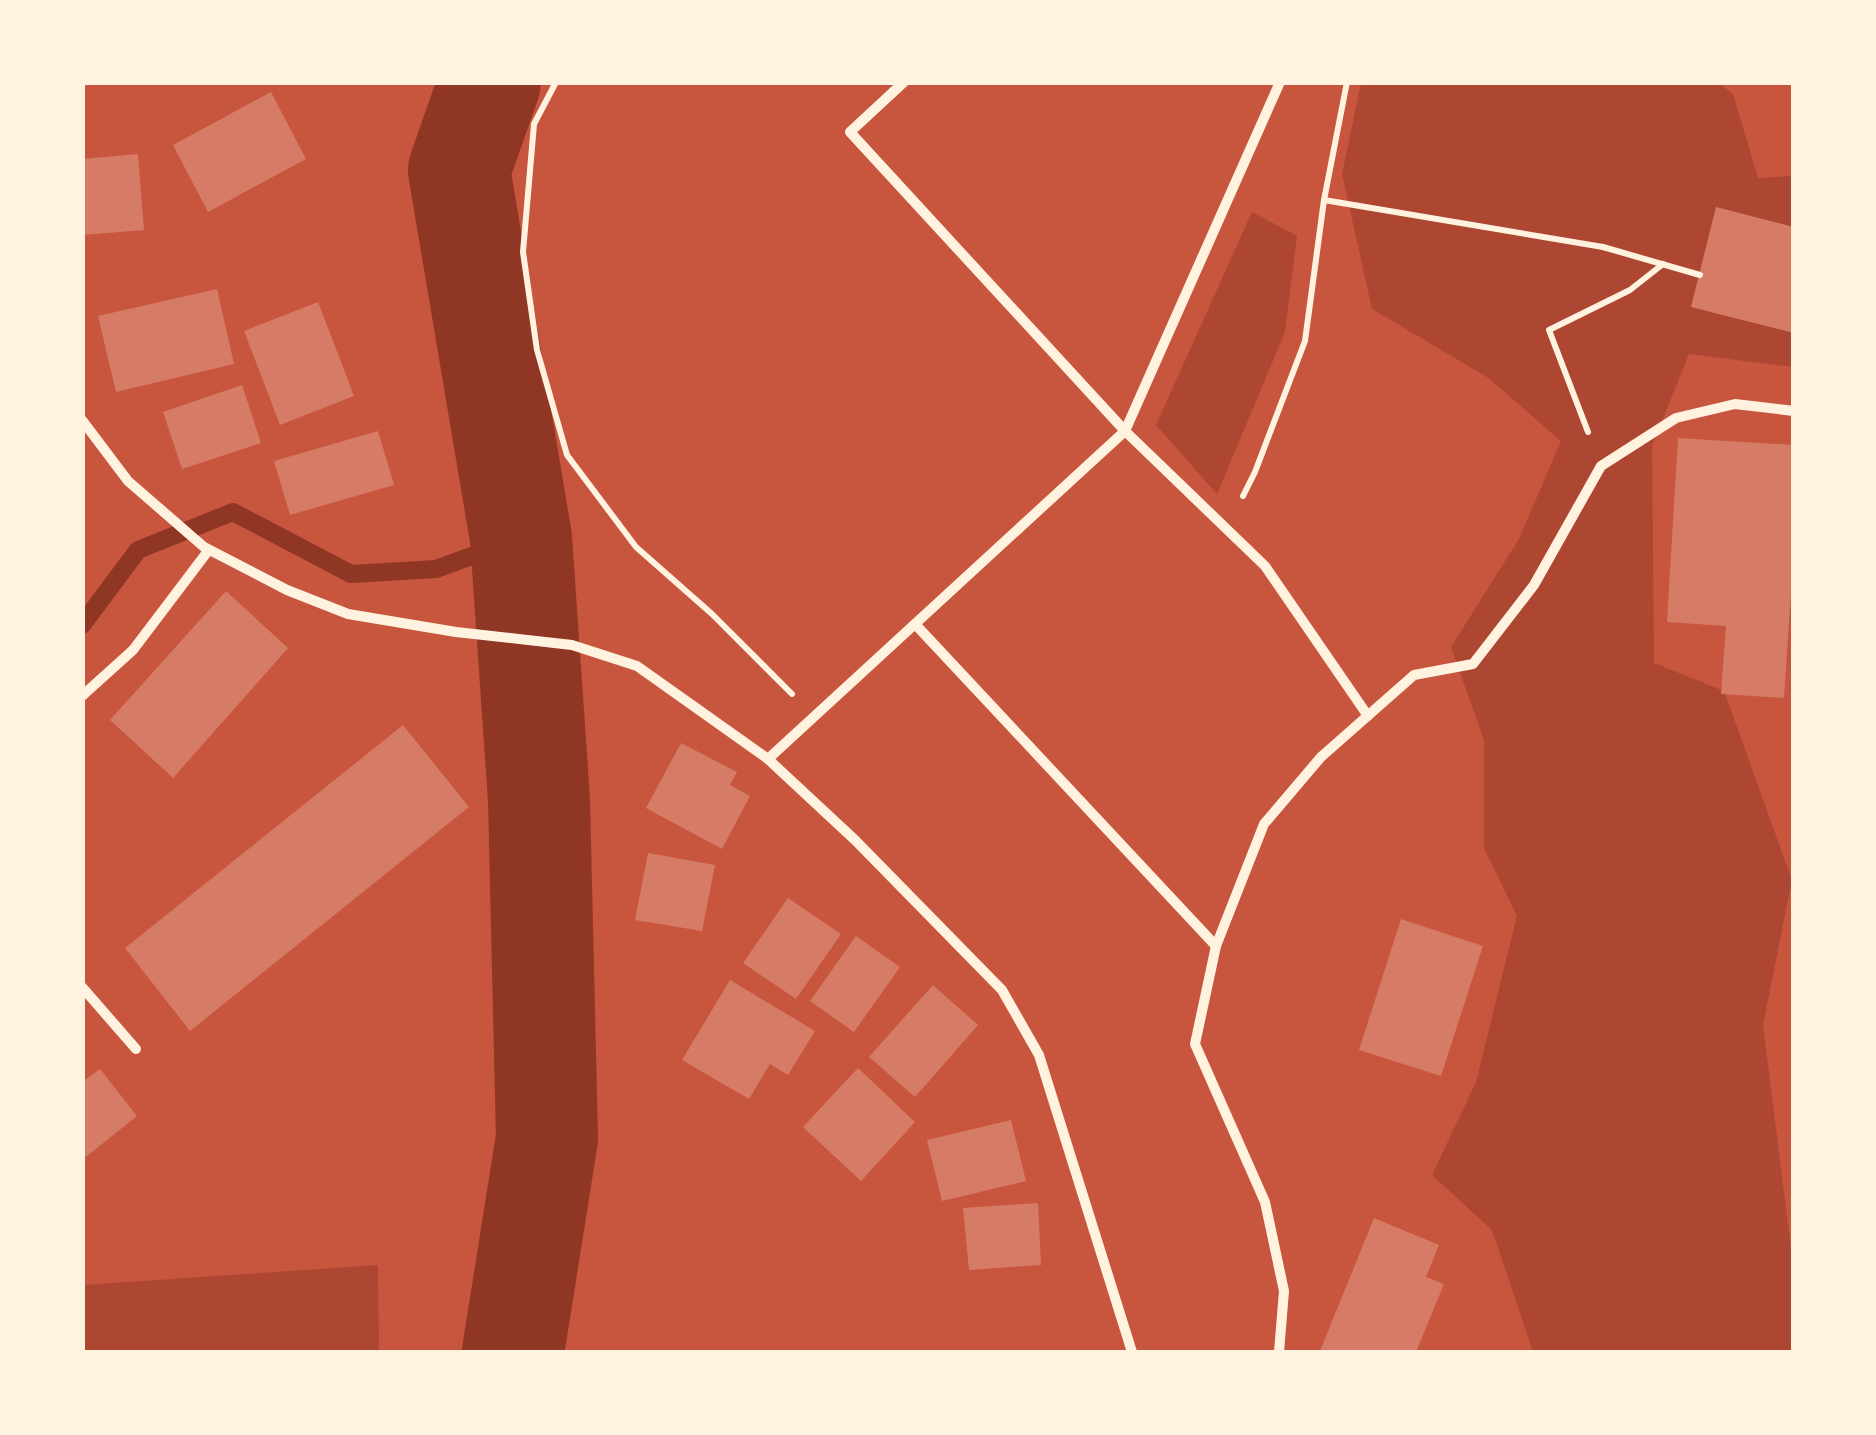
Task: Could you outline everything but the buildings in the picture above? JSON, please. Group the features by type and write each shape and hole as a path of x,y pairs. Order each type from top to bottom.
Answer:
{"street":[{"path":"904,82 850,132 1125,431 1265,566 1368,716"},
{"path":"768,759 1125,431 1280,82"},
{"path":"1279,1352 1284,1290 1265,1202 1195,1044 1216,946 1264,824 1321,757 1414,675 1474,664 1534,585 1602,466 1676,418 1734,404 1794,411"},
{"path":"82,420 128,481 206,549 287,590 348,614 456,632 572,644 637,666 768,759 1002,990 1039,1055 1132,1352"},
{"path":"82,696 133,650 206,549"},
{"path":"915,624 1216,946"},
{"path":"82,987 136,1049"}],"path":[{"path":"556,82 534,124 523,252 537,350 567,455 636,547 712,614 792,694"},
{"path":"1224,526 1254,472 1305,341 1324,200 1347,82"},
{"path":"1324,200 1603,248 1700,275"},
{"path":"1602,466 1549,330 1630,290 1663,264"}],"shaded area":[{"path":"1717,82 1733,94 1758,178 1793,176 1793,367 1689,354 1652,446 1654,663 1724,691 1792,880 1763,1025 1793,1264 1793,1352 1533,1352 1492,1230 1432,1175 1476,1082 1517,916 1484,848 1484,740 1451,647 1519,539 1561,441 1487,377 1372,309 1342,174 1361,83"},
{"path":"1252,212 1297,236 1285,332 1217,494 1156,425"},
{"path":"378,1265 379,1352 83,1352 83,1285"}],"waterway":[{"path":"490,82 459,170 521,538 539,800 547,1138 513,1352"},
{"path":"82,625 138,550 233,512 351,574 436,569 521,538"}]}
